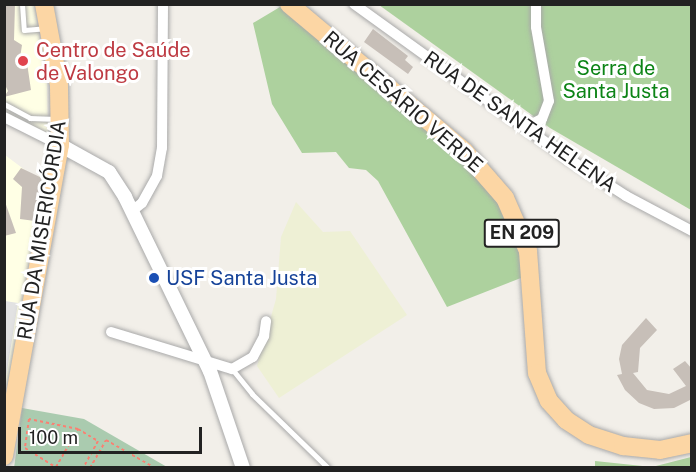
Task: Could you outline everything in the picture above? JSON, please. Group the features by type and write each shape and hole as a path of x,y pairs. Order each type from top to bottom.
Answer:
{"main road":[{"name":"RUA DA MISERICÓRDIA","path":"6,445 8,410 60,145 59,85 46,28 45,4"},
{"name":"RUA CESÁRIO VERDE","path":"289,4 464,151 505,198 528,251 537,373 549,401 566,420 589,435 623,446 660,450 692,444"}],"street":[{"path":"132,211 142,203 157,176 162,148 163,4"},
{"name":"RUA DE SANTA HELENA","path":"354,4 626,196 692,231"},
{"path":"526,127 542,119 549,101 536,27 536,4"},
{"path":"4,117 110,172 132,211 206,362 230,420 243,468"},
{"path":"111,332 232,369 253,357 264,336 266,321"}],"lane":[{"path":"22,4 24,30 46,28"},
{"path":"4,104 30,118 61,119"},
{"path":"232,369 252,394 328,468"}],"path":[{"path":"78,429 57,467 25,448 29,419 78,429 98,441 83,468"},
{"path":"90,468 106,440 155,468"},
{"path":"146,468 148,464"}],"shaded area":[{"name":"Centro de Saúde de Valongo","path":"4,5 34,5 47,83 48,134 5,113"},
{"path":"5,155 33,176 43,177 9,382 5,384"},
{"path":"296,202 323,232 350,231 407,315 279,398 257,366 276,299 281,237"},
{"path":"5,301 18,303 4,383"},
{"path":"22,408 84,419 167,467 14,468"}],"green space":[{"name":"Serra de Santa Justa","path":"379,5 691,5 691,210 550,128"},
{"path":"280,7 461,158 508,216 526,276 447,307 378,181 366,170 349,168 336,152 302,153 272,104 253,23"},
{"path":"691,457 691,468 595,467 595,461 652,467"}],"building":[{"path":"4,4 15,4 14,40 22,45 19,64 27,63 31,90 4,97 8,91 4,83"},
{"path":"373,29 408,56 405,60 413,67 408,74 364,42"},
{"path":"21,168 42,178 35,221 20,219 22,187 13,179"},
{"path":"4,199 16,233 4,236"},
{"path":"646,318 657,330 640,348 638,372 633,373 647,390 669,394 686,386 673,369 685,361 692,369 692,399 674,408 654,409 639,403 625,390 617,375 622,374 619,359 622,345"}],"place":[{"name":"Centro de Saúde de Valongo","path":"23,61"},
{"name":"USF Santa Justa","path":"154,278"}]}
